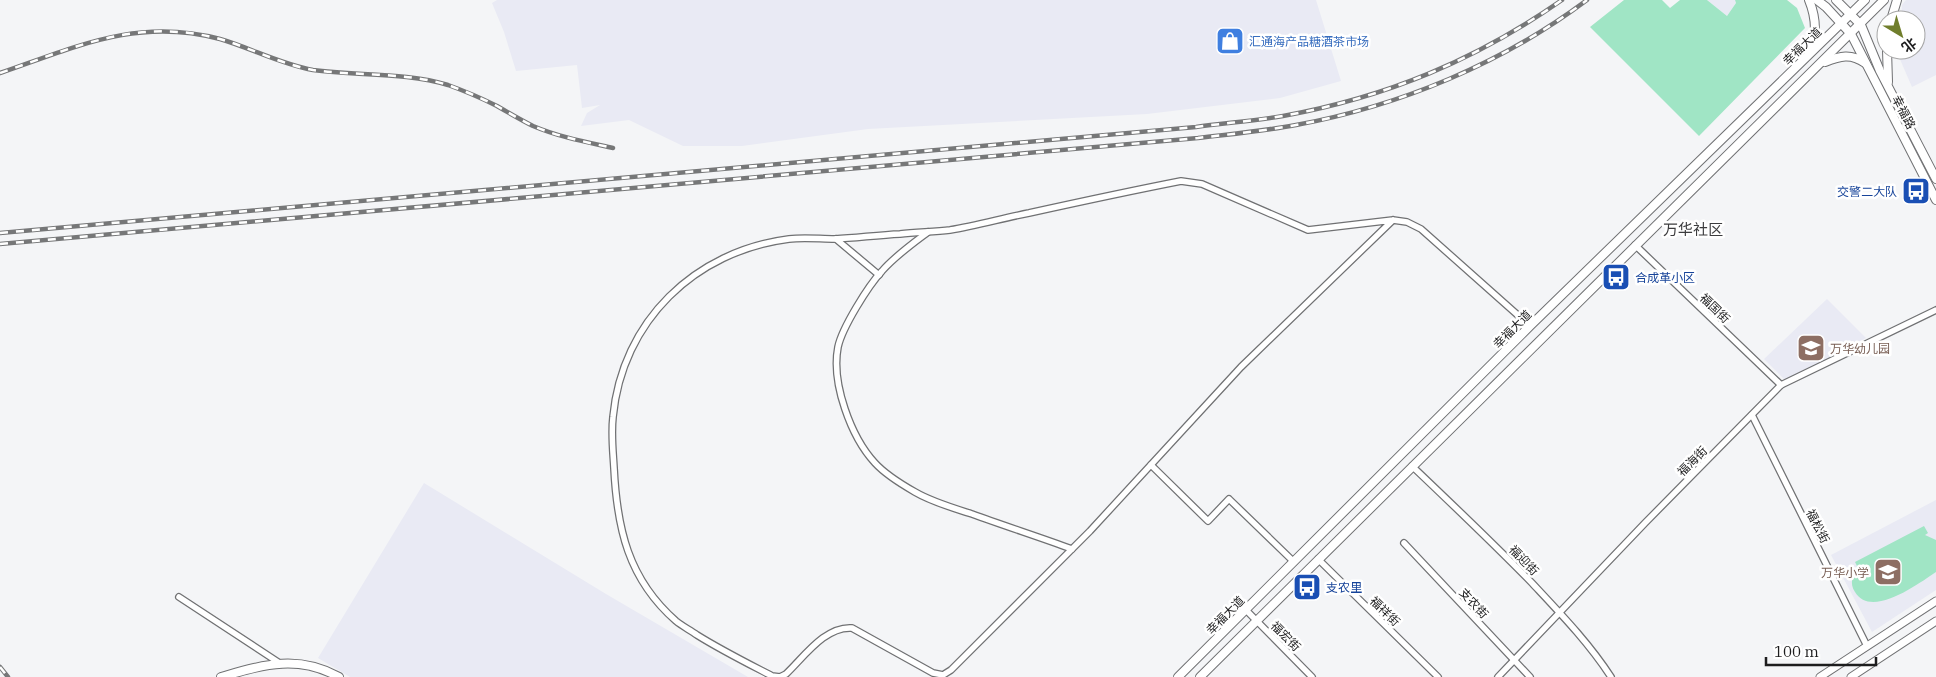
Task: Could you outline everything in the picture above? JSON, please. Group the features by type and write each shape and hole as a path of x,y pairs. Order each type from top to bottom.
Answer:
{"main road":[{"path":"1809,0 1814,13 1815,28 1810,55"},
{"name":"幸福路","path":"1817,0 1851,34 1936,200"},
{"name":"幸福路","path":"1836,0 1861,25 1888,87 1936,179"},
{"name":"幸福大道","path":"1178,677 1530,326 1865,0"},
{"name":"幸福大道","path":"1200,677 1635,245 1861,25 1884,0"},
{"path":"1820,64 1847,55 1856,57 1867,64"},
{"path":"1887,60 1888,87"},
{"path":"221,677 263,665 281,664 312,665 339,677"}],"street":[{"path":"1393,220 1241,367 1072,549 964,657 943,675 933,673 852,628 843,627 824,637 786,674 780,677 772,676 712,644 677,622 657,601 635,570 624,542 615,492 613,417 626,364 638,339 653,315 673,292 696,273 720,259 741,250 791,239 836,239 950,230 1181,181 1202,184 1308,230 1393,220 1407,222 1421,228 1530,326"},
{"path":"928,231 904,250 879,275 848,322 838,347 837,373 843,403 861,445 886,474 917,494 1072,549"},
{"path":"836,239 879,275"},
{"name":"福国街","path":"1635,245 1781,385"},
{"name":"福海街","path":"1498,677 1645,523 1781,385 1936,310"},
{"name":"福松街","path":"1752,415 1867,646"},
{"path":"1151,465 1208,521 1229,499 1294,562"},
{"name":"福迎街","path":"1412,466 1505,555 1560,613 1611,677"},
{"name":"支农街","path":"1404,543 1530,677"},
{"name":"福祥街","path":"1318,560 1438,677"},
{"path":"179,597 281,664"},
{"path":"1820,677 1936,601"},
{"name":"福宏街","path":"1246,610 1312,677"},
{"path":"1851,677 1936,621"}],"shaded area":[{"path":"497,0 1316,0 1341,81 1280,98 1147,114 868,129 742,146 683,146 629,120 581,126 587,113 600,105 582,108 577,65 516,71 504,32 492,3"},
{"path":"1707,0 1735,0 1736,3 1727,16"},
{"path":"1906,0 1936,0 1936,75 1912,87 1900,60 1926,60 1926,10 1902,10 1902,5"},
{"name":"万华幼儿园","path":"1827,299 1866,338 1787,382 1764,359"},
{"path":"424,483 606,594 748,677 350,677 318,658"},
{"name":"万华小学","path":"1936,500 1936,590 1872,632 1831,555"}],"green space":[{"path":"1624,0 1662,0 1670,8 1680,0 1707,0 1727,16 1736,3 1735,0 1787,0 1797,8 1805,28 1699,136 1590,27"},
{"path":"1924,526 1928,533 1925,535 1936,540 1936,572 1895,597 1872,602 1862,599 1855,592 1852,585 1857,566 1855,562"}],"railway":[{"path":"0,233 1196,127 1272,118 1358,98 1394,87 1429,73 1497,41 1562,0"},
{"path":"0,244 1198,138 1272,129 1335,117 1374,106 1412,94 1449,79 1521,43 1555,23 1587,0"},
{"path":"0,73 107,38 161,31 190,33 220,39 289,64 313,70 398,76 448,85 485,100 528,124 543,130 613,148"},
{"path":"0,667 8,677"}],"place":[{"name":"汇通海产品糖酒茶市场","path":"1230,41"},
{"name":"交警二大队","path":"1916,191"},
{"name":"合成革小区","path":"1616,277"},
{"name":"万华幼儿园","path":"1811,348"},
{"name":"万华小学","path":"1888,572"},
{"name":"支农里","path":"1307,587"}],"district":[{"name":"万华社区","path":"1693,229"}]}
